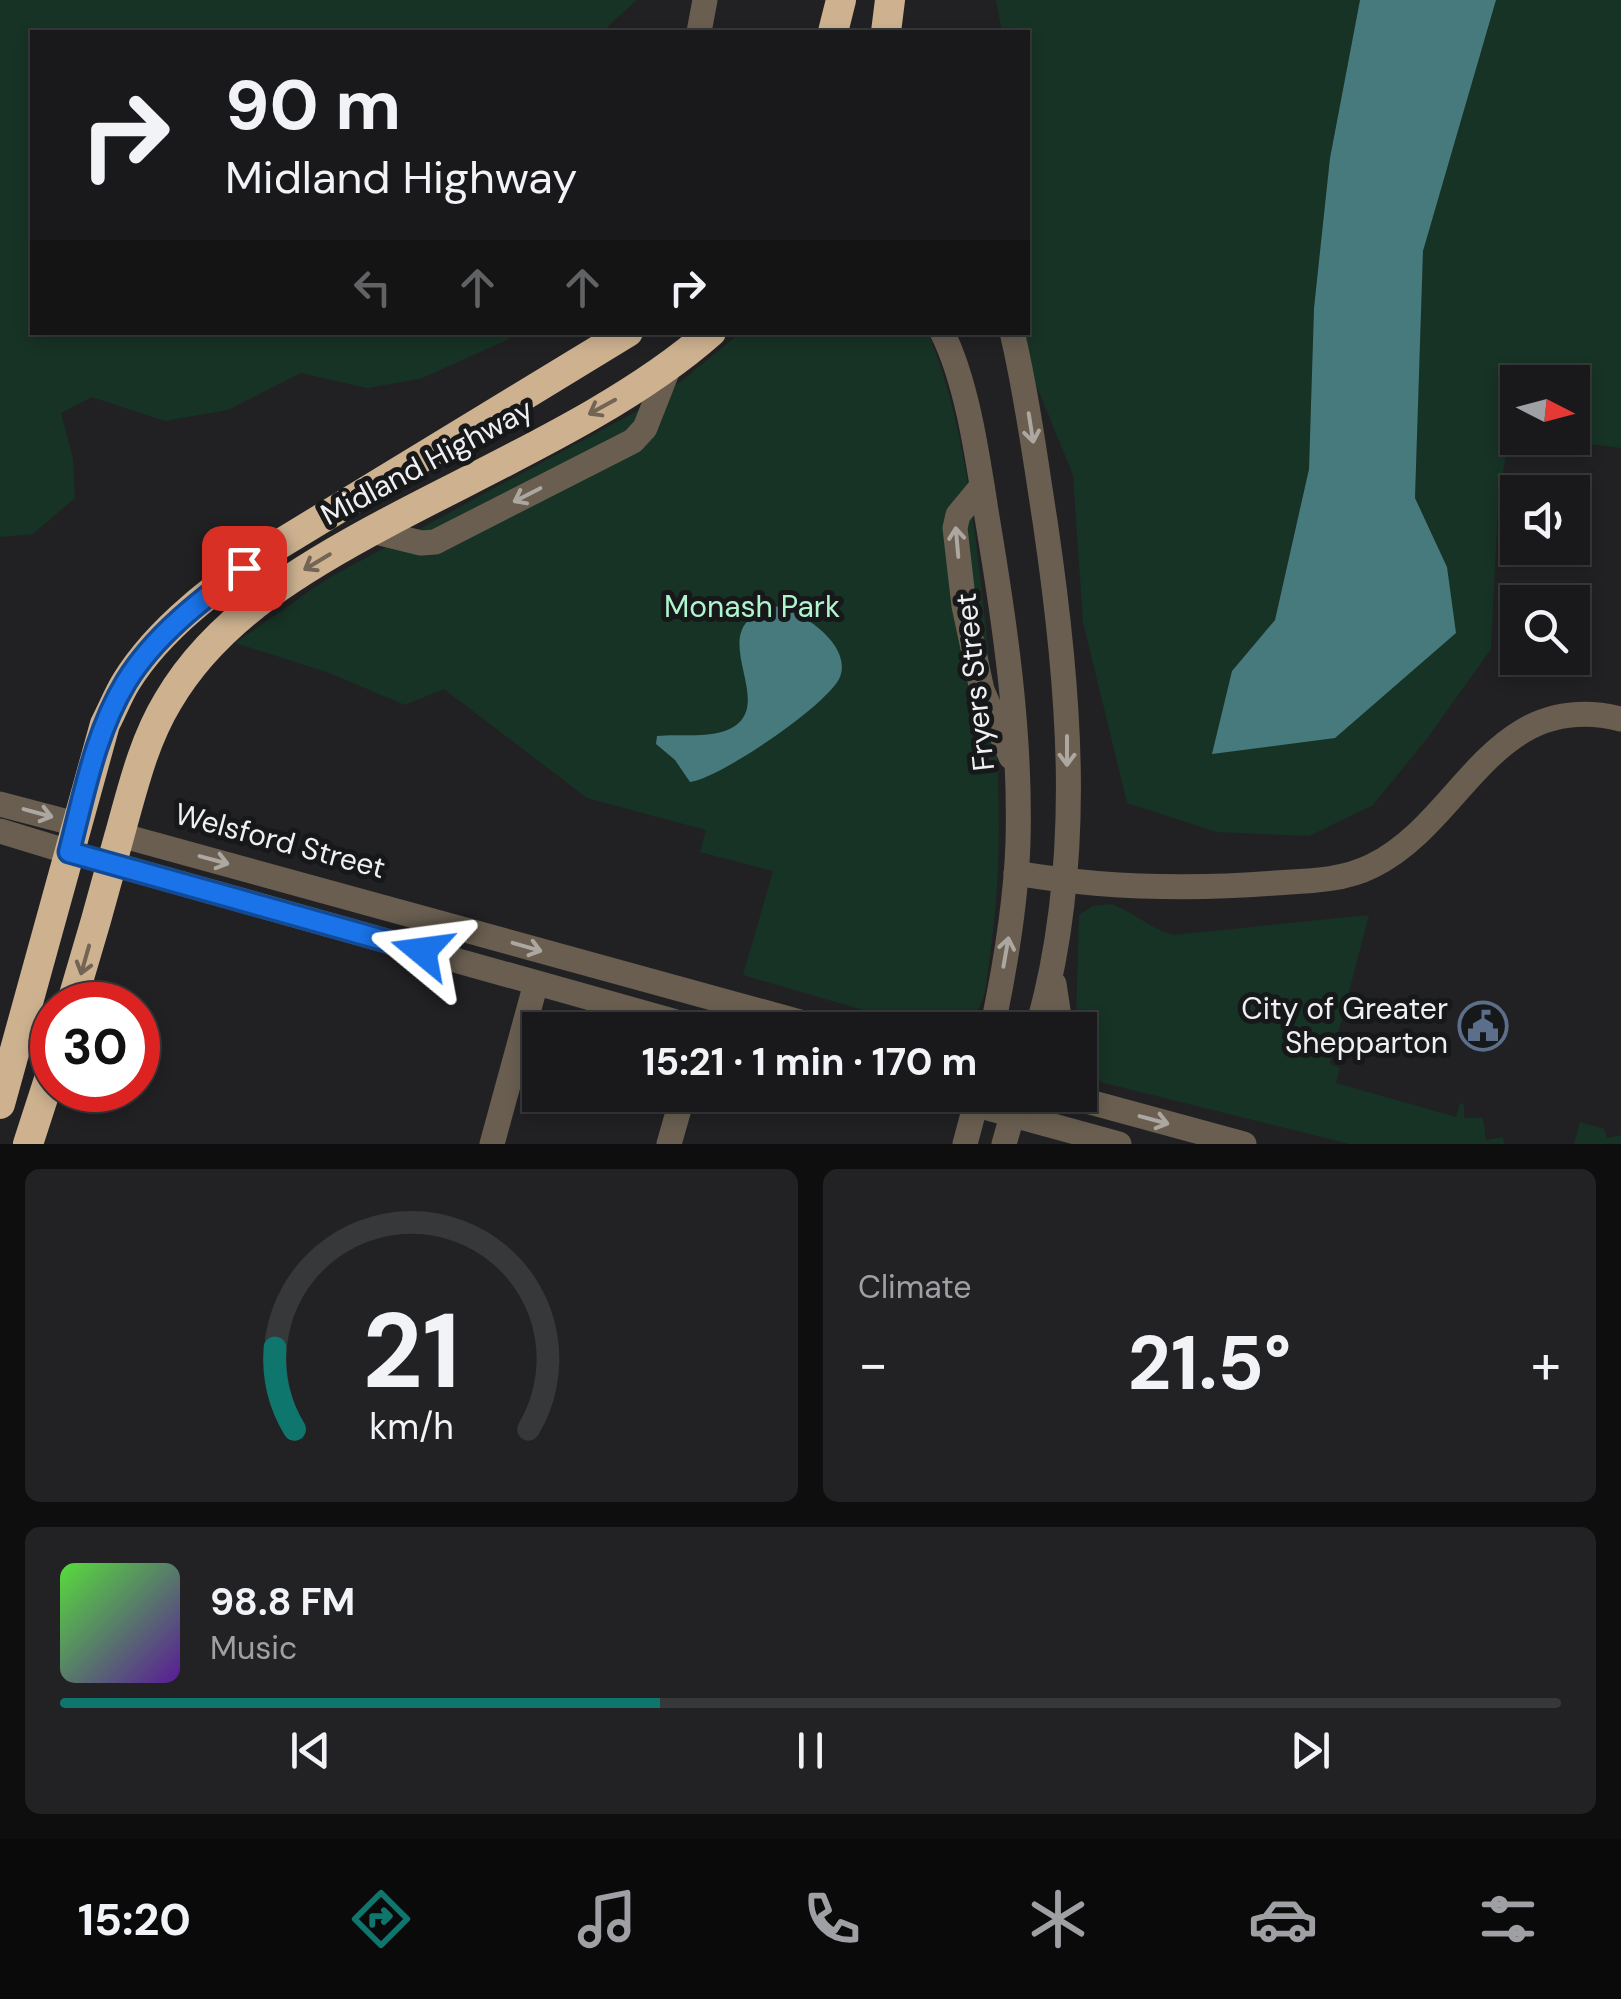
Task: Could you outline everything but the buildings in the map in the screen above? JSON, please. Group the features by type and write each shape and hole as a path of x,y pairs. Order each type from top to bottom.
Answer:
{"highway":[{"path":"834,30 842,0"},
{"path":"886,30 890,0"},
{"name":"Midland Highway","path":"0,1104 105,724 127,681 157,643 192,610 270,550 623,335"},
{"name":"Midland Highway","path":"79,982 150,737 168,700 196,661 277,588 372,530 598,410 669,367 707,335"},
{"name":"Welsford Street","path":"73,838 116,850"},
{"path":"28,1144 38,1112"}],"street":[{"path":"699,30 706,0"},
{"name":"Fryers Street","path":"943,335 957,373 982,486 1004,621 1017,770 1016,873 995,1012"},
{"path":"1013,335 1024,384 1067,693 1068,848 1052,970 1042,1012"},
{"path":"372,530 421,543 436,542 632,441 645,428 669,367"},
{"path":"982,486 958,514 955,528 964,606 982,690 1017,770"},
{"path":"1016,873 1065,881 1194,889 1344,876 1373,866 1405,844 1511,738 1566,715 1587,712 1621,719"},
{"name":"Welsford Street","path":"0,804 73,838"},
{"name":"Welsford Street","path":"0,831 73,838"},
{"name":"Welsford Street","path":"116,850 279,878 752,1012"},
{"name":"Welsford Street","path":"116,850 270,908 641,1012"},
{"path":"270,908 279,878"},
{"path":"422,951 430,920"},
{"path":"1052,970 1058,1012"},
{"path":"492,1144 536,983"},
{"path":"657,1012 664,984"},
{"path":"1097,1096 1244,1144"},
{"path":"669,1144 678,1112"},
{"path":"965,1144 974,1112"},
{"path":"1004,1144 1013,1112"},
{"path":"1034,1112 1119,1144"}],"green space":[{"path":"0,0 637,0 606,30 30,30 30,335 518,335 420,379 367,388 301,373 228,410 165,421 92,397 61,413 73,459 75,498 33,534 0,537"},
{"path":"996,0 1360,0 1330,158 1314,308 1309,469 1275,620 1232,671 1447,567 1415,498 1423,251 1496,0 1621,0 1621,448 1590,444 1590,365 1500,365 1500,455 1506,455 1500,475 1491,649 1429,736 1373,805 1309,836 1217,832 1127,803 1083,622 1073,475 1016,335 1030,335 1030,30 1002,30"},
{"name":"Monash Park","path":"738,335 929,335 949,394 969,488 995,723 998,862 984,993 977,1012 863,1012 743,975 773,871 700,852 706,830 587,798 444,689 405,705 327,672 235,643 327,579 637,411 683,380"},
{"path":"1112,904 1173,935 1369,915 1330,1064 1340,1068 1336,1083 1456,1117 1460,1103 1464,1105 1464,1118 1483,1118 1486,1140 1503,1137 1504,1144 1350,1144 1100,1082 1097,1012 1076,1012 1079,915 1093,906"},
{"path":"1580,1122 1604,1129 1607,1138 1621,1135 1621,1144 1574,1144"}],"water":[{"path":"1360,0 1496,0 1423,251 1415,498 1447,567 1456,633 1335,738 1212,754 1232,671 1275,620 1309,469 1314,308 1330,158"},
{"path":"780,606 824,632 839,654 840,677 816,704 772,739 724,768 690,782 675,760 656,744 657,736 707,735 735,726 746,713 748,697 739,643 743,627 755,615"}],"place":[{"name":"City of Greater Shepparton","path":"1483,1026"}],"route":[{"path":"244,568 157,643 127,681 105,724 69,852 422,951"}]}
